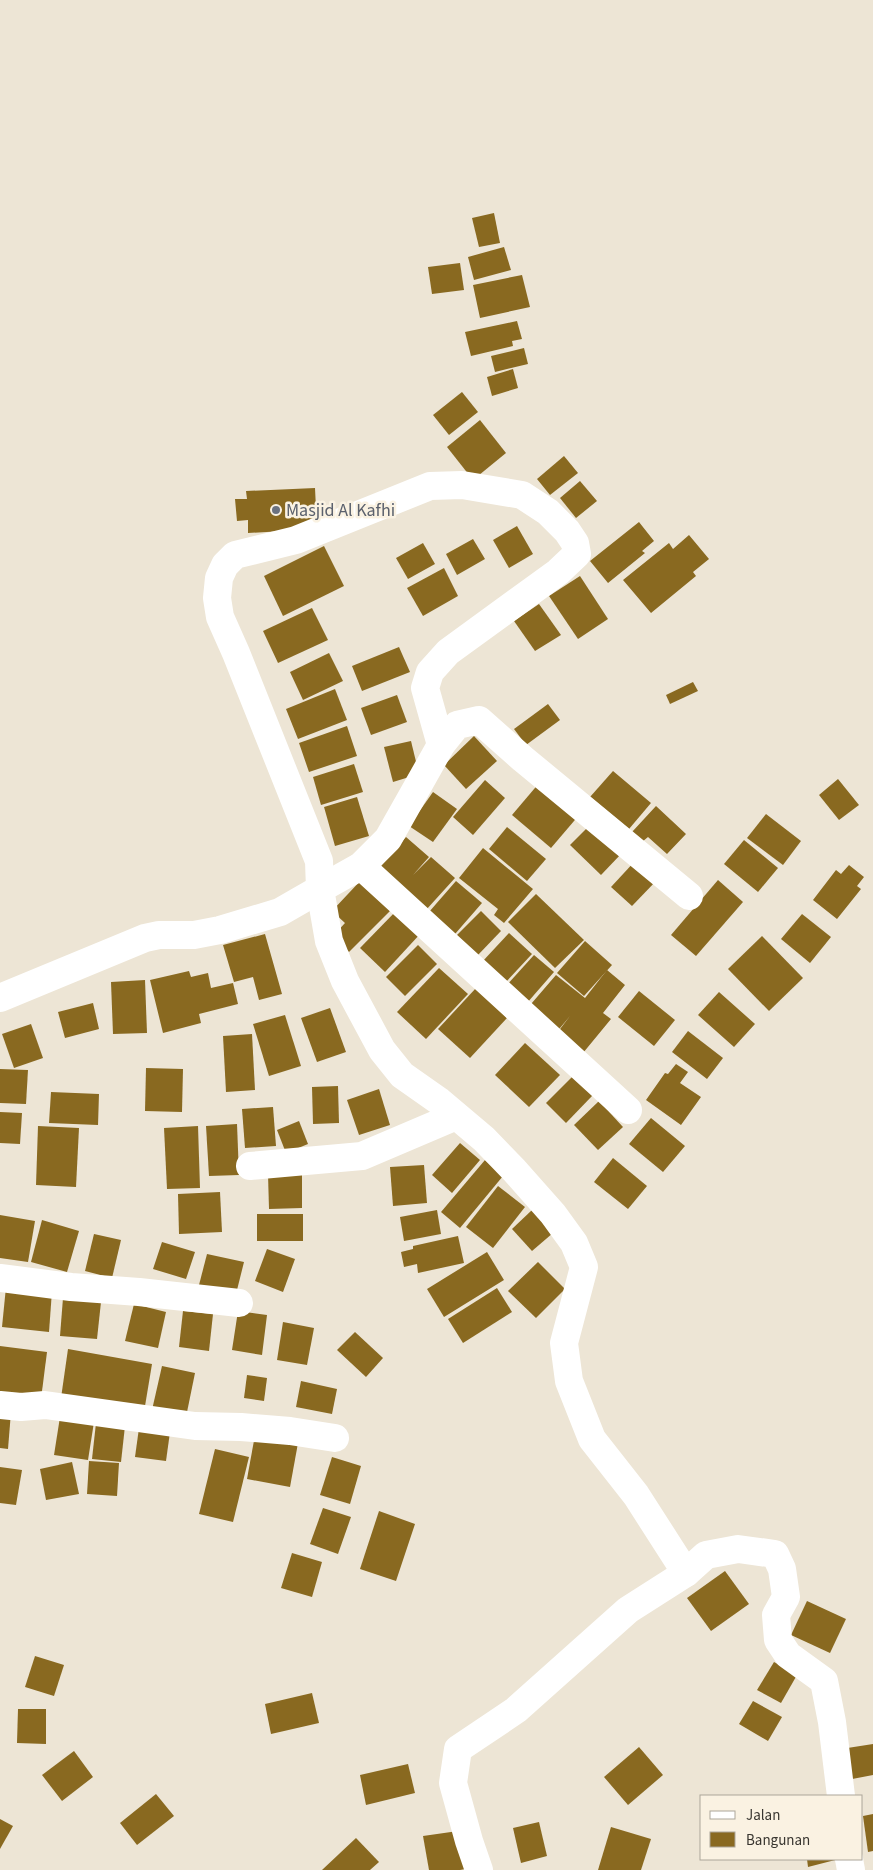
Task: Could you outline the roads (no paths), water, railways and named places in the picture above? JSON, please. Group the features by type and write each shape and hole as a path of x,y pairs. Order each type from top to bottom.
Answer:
{"street":[{"path":"442,745 425,688 430,672 448,652 558,572 576,554 576,543 548,512 522,495 462,485 430,486 296,540 235,555 224,565 219,578 217,598 220,617 319,861 320,889 329,941 345,981 382,1050 402,1076 439,1101 484,1140 553,1214 574,1243 584,1268 564,1343 569,1381 592,1438 636,1495 686,1573"},
{"path":"0,998 145,938 159,935 194,935 220,930 280,912 361,866 388,839 442,745 457,725 479,720 523,760 689,896"},
{"path":"361,866 628,1110"},
{"path":"250,1166 362,1156 456,1116"},
{"path":"0,1278 239,1303"},
{"path":"0,1405 21,1407 45,1405 195,1426 290,1431 335,1438"},
{"path":"479,1870 453,1783 458,1749 516,1710 628,1610 686,1573 706,1555 738,1549 776,1554 782,1569 786,1597 776,1615 778,1640 788,1655 824,1681 832,1722 841,1795"}],"place":[{"name":"Masjid Al Kafhi","path":"276,510"}]}
